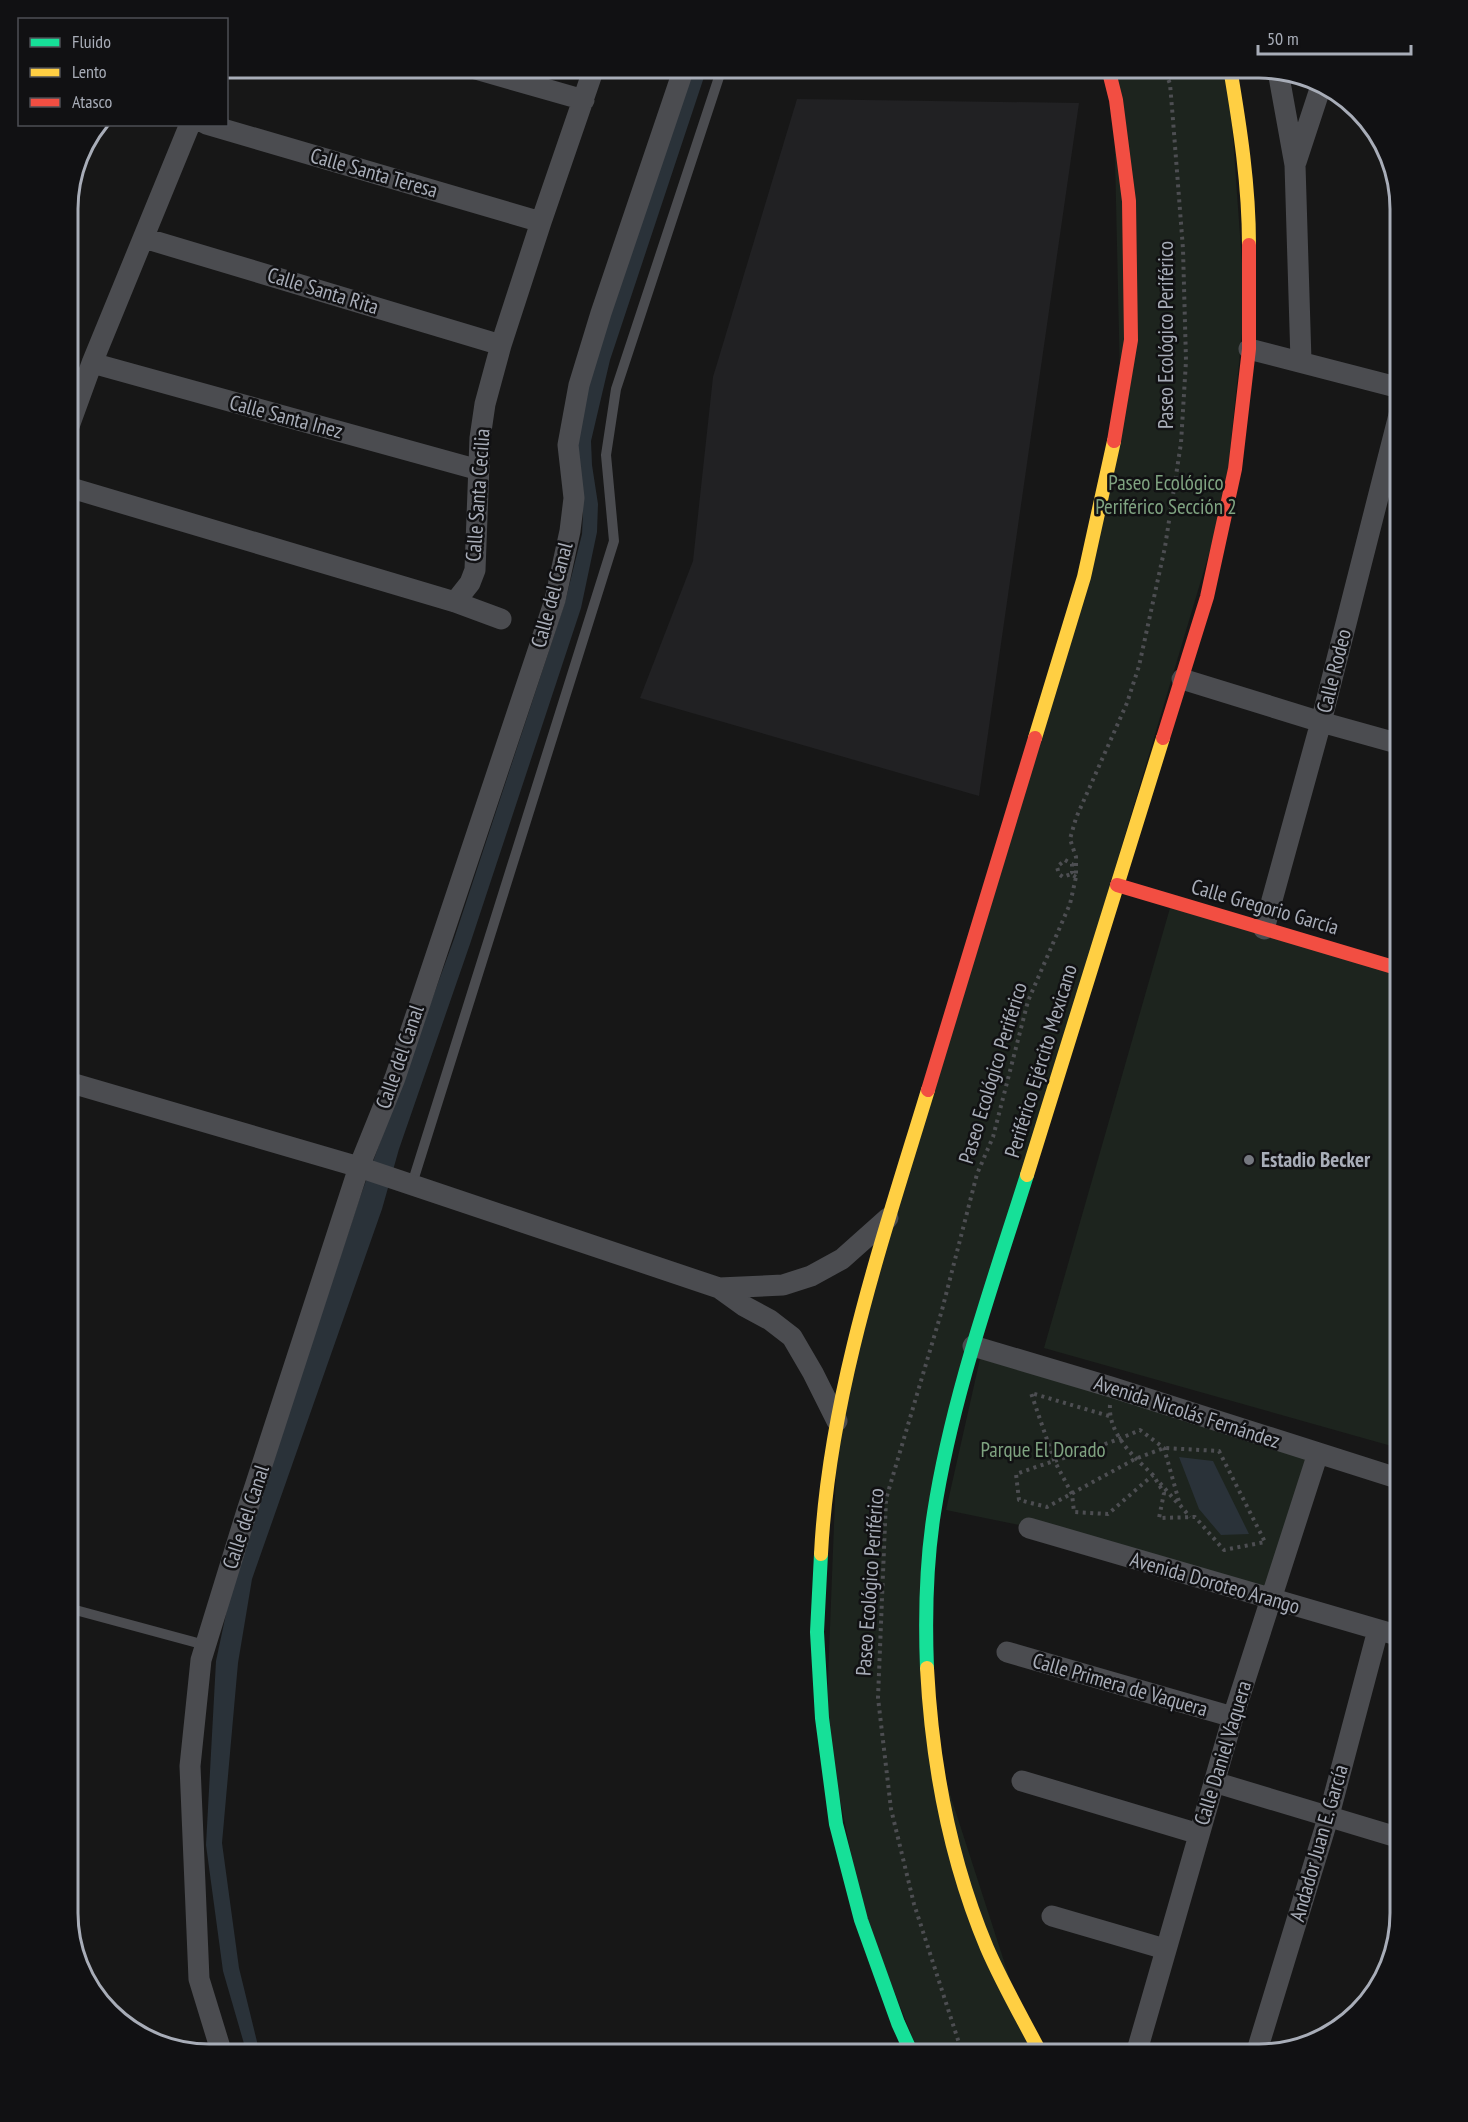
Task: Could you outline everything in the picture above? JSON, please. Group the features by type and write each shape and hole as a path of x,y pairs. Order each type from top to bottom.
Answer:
{"main road":[{"path":"907,2044 861,1920 836,1824 822,1718 818,1632 822,1533 837,1421 857,1334 890,1216 1084,577 1112,455 1131,340 1129,201 1116,100 1110,78"},
{"name":"Periférico Ejército Mexicano","path":"1036,2044 986,1946 959,1869 942,1797 928,1714 926,1633 930,1544 944,1456 973,1346 1207,597 1235,469 1250,349 1249,205 1240,124 1232,78"},
{"name":"Calle Gregorio García","path":"1117,885 1390,966"}],"street":[{"path":"507,78 584,100"},
{"name":"Calle Santa Cecilia","path":"455,602 470,583 475,570 480,438 485,404 501,345 591,78"},
{"name":"Calle del Canal","path":"219,2044 199,1980 190,1766 201,1660 359,1167 395,1078 555,600 570,531 574,498 568,445 579,385 681,78"},
{"path":"1280,80 1295,165 1301,361"},
{"path":"1295,165 1319,93"},
{"path":"78,402 189,126"},
{"name":"Calle Santa Teresa","path":"214,126 541,222"},
{"name":"Calle Santa Rita","path":"144,238 501,345"},
{"path":"1250,349 1390,385"},
{"name":"Calle Santa Inez","path":"92,363 479,470"},
{"name":"Calle Rodeo","path":"1264,929 1321,722 1390,454"},
{"path":"78,490 455,602 501,619"},
{"path":"1182,679 1390,741"},
{"path":"78,1085 359,1167 719,1288 744,1306 770,1320 792,1338 837,1421"},
{"path":"719,1288 783,1285 811,1276 842,1259 890,1216"},
{"name":"Avenida Nicolás Fernández","path":"973,1346 1390,1476"},
{"name":"Calle Daniel Vaquera","path":"1139,2044 1269,1599 1318,1453"},
{"name":"Avenida Doroteo Arango","path":"1029,1528 1390,1633"},
{"name":"Andador Juan E. García","path":"1259,2044 1329,1815 1378,1629"},
{"name":"Calle Primera de Vaquera","path":"1007,1652 1233,1718"},
{"path":"1022,1781 1199,1834"},
{"path":"1214,1782 1390,1834"},
{"path":"1052,1916 1165,1949"}],"lane":[{"path":"412,1184 614,541 606,455 616,389 719,78"},
{"path":"78,1611 206,1645"}],"path":[{"name":"Paseo Ecológico Periférico","path":"960,2044 914,1904 891,1809 878,1698 886,1499 942,1310 977,1174 993,1137 1028,1001 1070,904 1076,877 1076,857 1070,839 1076,818 1127,703 1139,666 1165,548 1181,443 1186,361 1183,249 1168,78"},
{"path":"1062,861 1070,862 1073,867 1072,872 1076,877 1071,874 1066,877 1060,876 1057,872 1058,864 1062,861"},
{"path":"1111,1387 1109,1416 1120,1439 1135,1459 1153,1475 1190,1517"},
{"path":"1109,1416 1031,1393 1054,1460 1072,1494 1074,1512 1108,1514 1153,1475"},
{"path":"1153,1475 1164,1492 1158,1518 1195,1517 1224,1550 1265,1542 1219,1451 1164,1448 1135,1459 1047,1507 1019,1500 1016,1474 1140,1430 1164,1448 1180,1505"}],"shaded area":[{"path":"688,78 704,78 610,360 591,441 598,504 597,532 581,608 470,944 399,1149 382,1209 252,1579 238,1663 222,1843 239,1968 258,2044 244,2044 223,1971 206,1845 216,1661 233,1581 359,1200 454,939 565,602 582,534 583,513 576,467 576,437 596,352"},
{"path":"797,99 1079,103 979,796 640,698 693,561 713,377"},
{"path":"1179,1457 1213,1461 1249,1534 1221,1535 1199,1509"}],"green space":[{"name":"Paseo Ecológico Periférico Sección 2","path":"1113,78 1229,78 1245,305 1225,500 941,1451 926,1720 1031,2044 915,2044 863,1912 826,1731 838,1421 1121,423"},
{"name":"Estadio Becker","path":"1172,901 1390,968 1390,1446 1044,1348"},
{"name":"Parque El Dorado","path":"982,1350 1317,1454 1269,1599 1029,1527 946,1510"}],"traffic: fast":[{"path":"927,1668 928,1571 931,1532 942,1470 974,1342 1027,1175"},
{"path":"821,1554 817,1632 822,1718 836,1824 861,1920 907,2044"}],"traffic: slow":[{"path":"1232,78 1246,178 1249,245"},
{"path":"1035,738 1084,577 1114,441"},
{"path":"1027,1175 1163,738"},
{"path":"821,1554 826,1495 846,1377 876,1261 928,1090"},
{"path":"927,1668 938,1775 953,1846 974,1915 987,1948 1036,2044"}],"traffic: jam":[{"path":"1110,78 1116,100 1129,201 1131,340 1114,441"},
{"path":"1163,738 1207,597 1235,469 1249,349 1249,245"},
{"path":"928,1090 1035,738"},
{"path":"1117,885 1390,966"}],"place":[{"name":"Estadio Becker","path":"1249,1160"}]}
